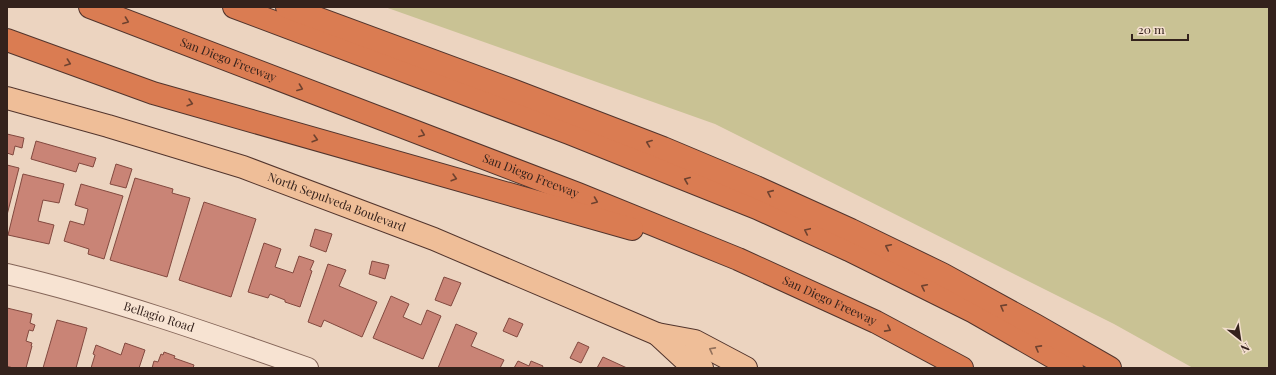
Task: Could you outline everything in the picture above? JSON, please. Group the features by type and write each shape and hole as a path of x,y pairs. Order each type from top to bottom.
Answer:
{"highway":[{"name":"San Diego Freeway","path":"90,7 578,194 738,259 876,322 962,368"},
{"path":"234,7 569,133 757,208 849,250 974,312 1072,368"},
{"path":"287,7 512,90 663,148 756,187 851,230 942,274 1110,368"},
{"path":"7,40 153,93 738,259"}],"main road":[{"name":"North Sepulveda Boulevard","path":"7,98 108,126 243,167 434,239 657,334 695,341 746,368"},
{"name":"North Sepulveda Boulevard","path":"657,334 684,359 702,368"}],"street":[{"name":"Bellagio Road","path":"7,274 58,286 161,318 308,368"}],"shaded area":[{"path":"385,7 1269,7 1269,368 1193,368 1114,324 715,124"}],"building":[{"path":"7,134 24,138 22,148 15,146 13,155 7,153"},
{"path":"36,141 96,158 93,167 79,163 76,172 31,159"},
{"path":"116,164 132,169 126,188 110,184"},
{"path":"7,165 19,168 7,215"},
{"path":"23,174 64,184 59,203 43,200 38,221 54,225 49,244 8,235"},
{"path":"135,178 173,189 172,193 190,198 167,277 110,260"},
{"path":"81,184 123,196 104,259 88,254 89,249 64,241 70,221 84,225 88,209 75,205"},
{"path":"204,202 256,219 231,297 179,280"},
{"path":"315,229 332,234 326,252 310,246"},
{"path":"264,243 281,249 275,267 293,273 299,256 314,261 310,270 312,271 300,307 285,302 285,300 270,294 268,298 248,292"},
{"path":"372,261 389,265 385,279 369,274"},
{"path":"328,264 346,270 339,286 377,302 362,337 324,320 321,327 308,322"},
{"path":"444,277 461,283 451,306 435,300"},
{"path":"391,296 409,304 403,317 421,325 427,310 441,316 423,359 373,338"},
{"path":"7,308 32,314 30,323 35,325 33,331 29,330 26,341 32,343 32,346 26,368 13,368 7,366"},
{"path":"509,318 523,324 517,337 503,331"},
{"path":"57,320 87,328 76,368 43,368"},
{"path":"456,324 477,333 471,346 504,360 500,368 438,368"},
{"path":"578,342 589,347 581,363 570,358"},
{"path":"125,343 145,350 139,368 91,368 96,345 121,355"},
{"path":"164,352 175,356 174,358 194,365 193,368 152,368 154,361 158,362 161,354 163,355"},
{"path":"603,357 627,368 597,368"},
{"path":"518,361 529,366 531,361 543,366 542,368 514,368"}]}
